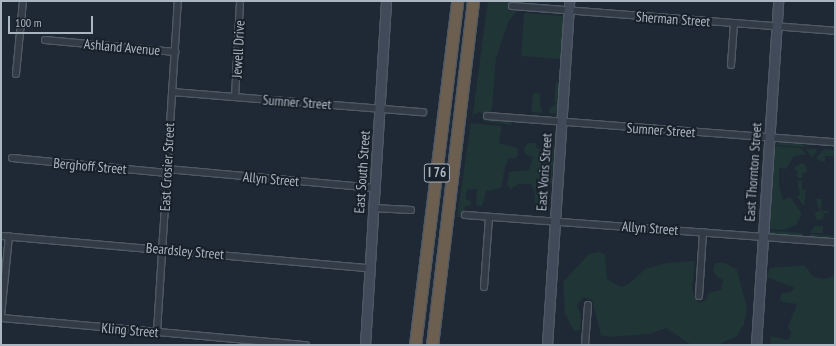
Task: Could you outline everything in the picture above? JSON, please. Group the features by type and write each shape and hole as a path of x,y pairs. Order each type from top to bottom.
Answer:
{"highway":[{"name":"I 76","path":"415,345 457,1"},
{"name":"I 76","path":"432,345 473,1"}],"main road":[{"name":"East South Street","path":"365,345 386,1"},
{"name":"East Thornton Street","path":"756,345 778,1"},
{"name":"East Voris Street","path":"546,345 569,6"}],"street":[{"path":"16,74 23,1"},
{"name":"East Crosier Street","path":"157,332 178,1"},
{"name":"Jewell Drive","path":"235,97 240,1"},
{"name":"Sherman Street","path":"512,6 569,6 734,23 835,31"},
{"path":"731,64 734,23"},
{"name":"Ashland Avenue","path":"45,40 175,52"},
{"name":"Sumner Street","path":"172,92 423,112"},
{"name":"Sumner Street","path":"487,116 835,142"},
{"name":"Berghoff Street","path":"12,158 167,171"},
{"name":"Allyn Street","path":"167,171 375,188"},
{"path":"373,208 411,210"},
{"name":"Allyn Street","path":"465,215 835,242"},
{"path":"484,287 489,217"},
{"path":"699,296 703,232"},
{"name":"Beardsley Street","path":"1,236 369,268"},
{"path":"1,317 9,236"},
{"path":"585,345 588,305"},
{"name":"Kling Street","path":"1,317 306,345"}],"green space":[{"path":"488,1 519,1 518,3 511,3 511,9 516,10 515,14 509,20 496,58 492,109 490,113 486,113 485,119 511,121 512,125 483,121 484,115 480,112 474,114 472,120"},
{"path":"524,13 563,16 561,59 521,56"},
{"path":"556,82 559,82 558,101 554,102"},
{"path":"533,93 540,94 540,105 543,113 531,112"},
{"path":"558,102 557,114 549,113 550,108"},
{"path":"471,123 502,126 499,143 517,148 518,155 515,158 509,158 505,167 501,188 486,191 482,207 476,205 477,189 467,190 466,200 471,201 471,205 465,206 462,217 457,217"},
{"path":"777,142 801,143 806,147 777,145"},
{"path":"528,143 535,143 538,149 545,151 551,147 554,149 552,182 550,185 542,186 539,212 534,211 535,194 531,184 518,184 511,189 507,185 509,172 529,170 533,157 525,154 524,148"},
{"path":"774,146 800,148 807,154 794,156 786,169 779,168 779,186 783,200 790,197 802,214 796,225 784,230 769,229"},
{"path":"806,149 817,149 817,150 812,158"},
{"path":"824,149 835,150 835,156 825,156 825,162 816,158"},
{"path":"802,163 806,166 807,172 803,173 802,178 797,178 797,171 793,168"},
{"path":"797,180 802,181 802,189 806,190 804,206 797,197 800,194"},
{"path":"816,199 822,199 821,210 829,211 829,213 824,213 819,209"},
{"path":"817,211 821,211 823,215 821,219 817,219 815,217 815,213"},
{"path":"814,226 823,226 823,233 810,233"},
{"path":"769,231 803,233 801,236 769,233"},
{"path":"810,234 835,236 835,239 811,237"},
{"path":"599,252 605,254 607,279 621,287 629,284 645,269 667,263 695,261 692,289 695,299 700,303 707,299 708,293 721,290 723,280 717,277 713,270 715,263 725,263 737,270 747,308 744,324 737,336 718,345 690,344 666,328 649,334 610,337 601,335 592,300 583,297 577,305 581,315 580,330 574,331 565,314 563,282 589,254"},
{"path":"805,265 813,277 825,279 835,275 835,345 771,345 770,336 788,340 791,333 788,327 797,304 782,302 779,298 783,293 791,292 795,288 767,277 770,268"}]}
